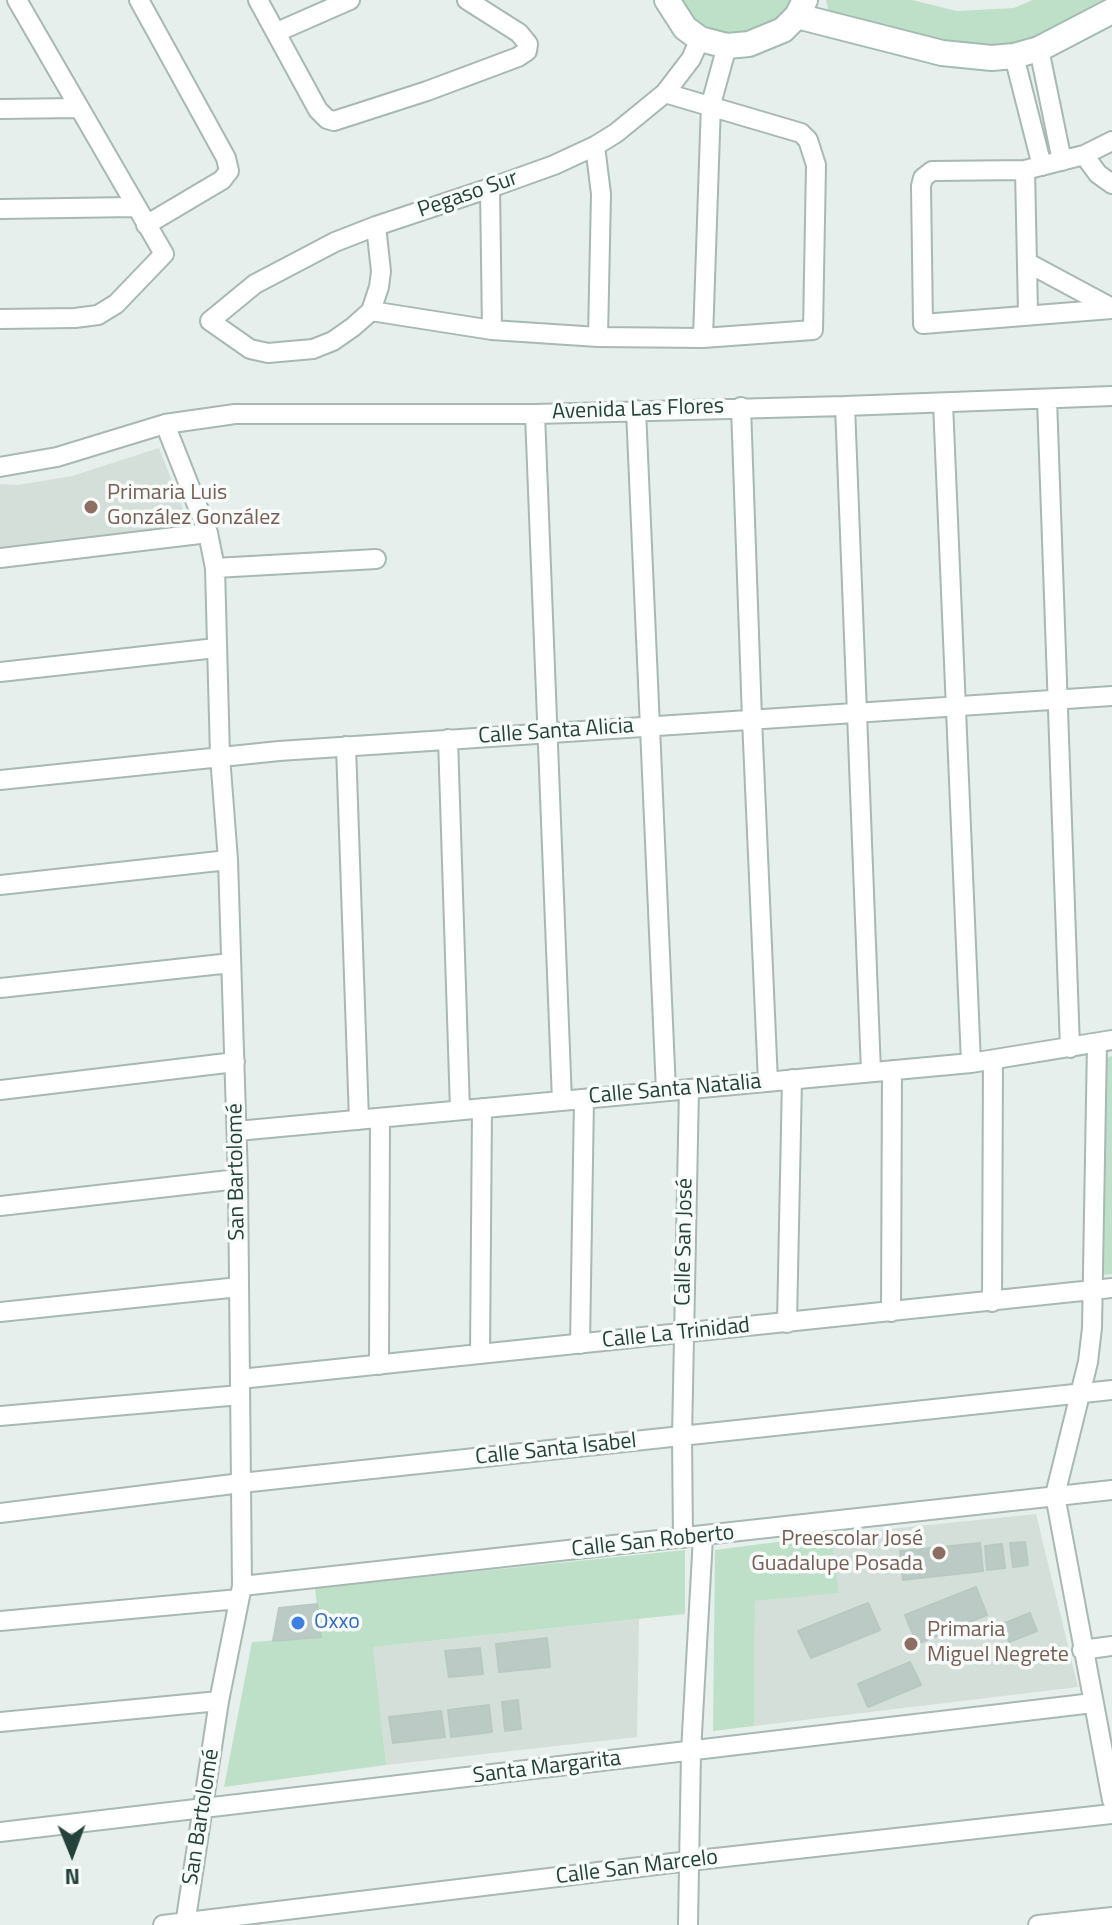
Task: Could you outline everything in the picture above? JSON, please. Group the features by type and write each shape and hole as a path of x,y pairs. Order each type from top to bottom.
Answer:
{"street":[{"path":"139,0 226,158 229,171 222,180 146,225"},
{"path":"258,0 318,110 327,119 342,120 527,51 528,44 519,33 467,0"},
{"path":"277,32 350,0"},
{"path":"667,0 685,28 700,39 727,46 749,44 770,37 801,8 942,53 992,58 1039,49 1112,11"},
{"path":"0,8 18,4 164,254 116,304 98,315 0,319"},
{"name":"Pegaso Sur","path":"371,311 333,341 313,349 289,353 250,349 210,321 255,284 310,253 376,226 554,165 595,146 665,93 691,59 700,39"},
{"path":"703,338 711,104 727,46"},
{"path":"1039,49 1062,161"},
{"path":"1014,56 1033,168 1028,313"},
{"path":"376,226 381,271 371,311 492,330 598,337 703,338 813,330 816,165 813,148 801,133 711,104 665,93"},
{"path":"0,109 78,108"},
{"path":"1112,141 1084,155 1033,168 932,171 923,178 923,324 1112,308"},
{"path":"595,146 601,194 598,337"},
{"path":"1084,155 1098,174 1112,184"},
{"path":"490,188 492,330"},
{"path":"0,209 134,207"},
{"path":"1028,263 1112,308"},
{"name":"Avenida Las Flores","path":"0,467 57,457 165,424 235,414 535,414 1112,396"},
{"path":"1047,399 1070,1048"},
{"path":"943,403 971,1063"},
{"path":"845,406 871,1072"},
{"path":"741,407 768,1082"},
{"path":"636,410 666,1091"},
{"path":"535,414 562,1101"},
{"name":"San Bartolomé","path":"165,424 208,533 215,568 238,1179 240,1592 219,1701 185,1924"},
{"path":"0,558 208,533"},
{"path":"215,568 376,559"},
{"path":"0,672 216,648"},
{"name":"Calle Santa Alicia","path":"0,780 346,746 1112,696"},
{"path":"448,739 460,1110"},
{"path":"346,746 359,1120"},
{"path":"0,885 228,860"},
{"path":"0,988 231,963"},
{"path":"1104,1041 1102,1289 1088,1362 1055,1495 1112,1800"},
{"name":"Calle Santa Natalia","path":"237,1131 971,1063 1104,1041"},
{"path":"992,1302 993,1060"},
{"path":"0,1090 235,1062"},
{"path":"891,1312 892,1070"},
{"path":"787,1323 792,1079"},
{"name":"Calle San José","path":"683,1538 689,1089"},
{"path":"580,1344 584,1099"},
{"path":"480,1354 482,1108"},
{"path":"379,1365 380,1118"},
{"path":"0,1206 238,1179"},
{"path":"0,1312 239,1287"},
{"name":"Calle La Trinidad","path":"0,1416 240,1387 379,1365 1102,1289"},
{"name":"Calle Santa Isabel","path":"0,1513 241,1483 1112,1390"},
{"name":"Calle San Roberto","path":"0,1621 683,1538 1112,1490"},
{"path":"688,1925 691,1752 703,1537"},
{"path":"1082,1650 1112,1646"},
{"path":"0,1722 219,1701"},
{"name":"Santa Margarita","path":"0,1832 1093,1703"},
{"name":"Calle San Marcelo","path":"163,1925 689,1861 1112,1814"},
{"path":"1038,1925 1112,1917"}],"shaded area":[{"name":"Primaria Luis González González","path":"159,448 191,530 0,552 0,484 18,485 72,476"},
{"name":"Primaria Miguel Negrete","path":"1036,1514 1078,1687 754,1726 755,1601 838,1592 831,1535"},
{"path":"639,1619 637,1737 386,1765 372,1647"}],"green space":[{"path":"675,0 795,0 788,14 736,40 693,25"},
{"path":"826,0 912,0 957,11 1014,8 1033,0 1112,0 1033,43 955,47 829,14"},
{"path":"1112,1056 1112,1274 1104,1275 1105,1058"},
{"path":"831,1535 839,1593 755,1601 754,1726 713,1731 715,1550"},
{"path":"685,1550 685,1614 373,1647 386,1765 224,1787 252,1642 320,1637 315,1588"}],"building":[{"path":"1025,1542 1028,1565 1013,1567 1010,1543"},
{"path":"980,1543 983,1571 903,1580 900,1551"},
{"path":"1002,1544 1005,1568 987,1570 985,1546"},
{"path":"976,1587 987,1615 917,1644 905,1615"},
{"path":"868,1603 880,1630 811,1658 798,1631"},
{"name":"Oxxo","path":"317,1604 321,1637 273,1641 279,1608"},
{"path":"1030,1613 1037,1631 1009,1642 1002,1624"},
{"path":"547,1638 550,1667 499,1672 496,1644"},
{"path":"480,1648 483,1674 449,1677 445,1651"},
{"path":"910,1662 921,1685 868,1707 858,1684"},
{"path":"518,1700 521,1729 505,1731 502,1702"},
{"path":"489,1705 492,1732 451,1737 448,1710"},
{"path":"441,1711 445,1737 393,1743 389,1717"}],"place":[{"name":"Primaria Luis González González","path":"91,507"},
{"name":"Preescolar José Guadalupe Posada","path":"939,1553"},
{"name":"Oxxo","path":"298,1623"},
{"name":"Primaria Miguel Negrete","path":"911,1644"}]}
